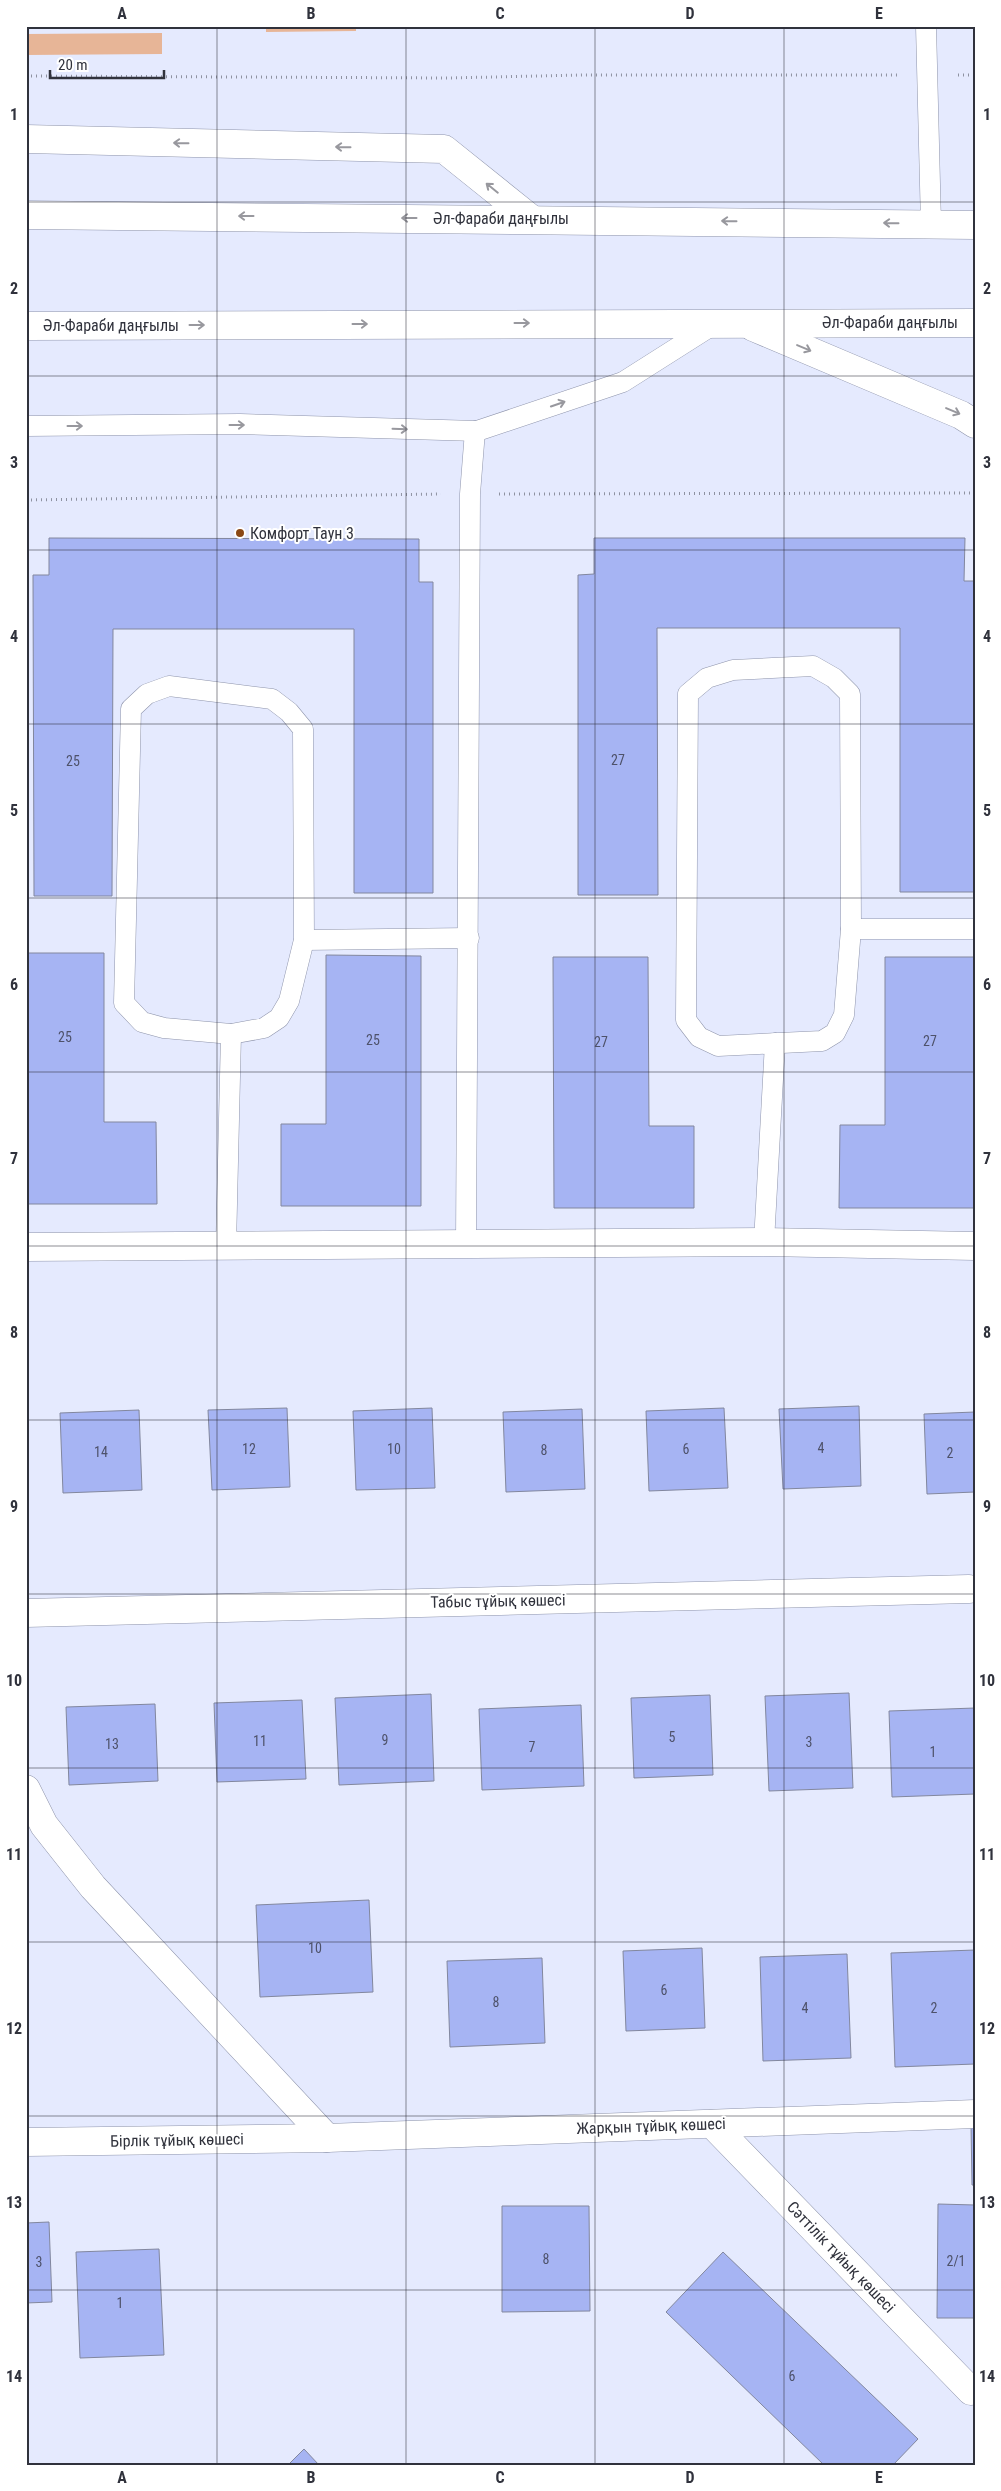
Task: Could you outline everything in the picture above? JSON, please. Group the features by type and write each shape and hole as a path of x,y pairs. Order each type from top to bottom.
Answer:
{"street":[{"path":"26,139 444,149 530,218"},
{"name":"Әл-Фараби даңғылы","path":"26,215 530,218 975,224"},
{"name":"Әл-Фараби даңғылы","path":"26,326 730,322 975,323"},
{"path":"730,322 962,415 975,424"},
{"path":"26,1248 764,1242 975,1246"},
{"name":"Табыс тұйық көшесі","path":"26,1612 969,1589"},
{"path":"26,1789 44,1825 93,1888 327,2138"},
{"name":"Жарқын тұйық көшесі","path":"327,2138 975,2114"},
{"name":"Сәттілік тұйық көшесі","path":"712,2124 971,2391"},
{"name":"Бірлік тұйық көшесі","path":"26,2142 327,2138"}],"lane":[{"path":"926,26 931,224"},
{"path":"26,426 240,424 475,431 623,382 730,322"},
{"path":"466,1245 470,494 475,431"},
{"path":"813,666 834,678 850,694 851,929 844,1015 835,1033 822,1041 775,1044 718,1046 699,1037 686,1020 688,694 706,678 732,670 813,666"},
{"path":"169,686 272,699 289,712 303,729 304,940 289,1001 279,1018 264,1028 231,1034 164,1028 142,1022 124,1003 130,710 147,694 169,686"},
{"path":"851,929 975,929"},
{"path":"304,940 469,938"},
{"path":"226,1246 231,1034"},
{"path":"764,1242 775,1044"}],"path":[{"path":"26,76 448,78 975,75"}],"shaded area":[{"path":"266,26 356,26 356,31 266,32"},
{"path":"162,33 162,54 26,55 26,34"}],"building":[{"path":"49,538 419,539 419,582 433,582 433,893 354,893 354,629 113,629 112,896 34,896 33,575 49,575"},
{"path":"594,538 965,538 964,581 975,581 975,892 900,892 900,628 657,628 658,895 578,895 578,575 594,574"},
{"path":"26,953 104,953 104,1122 156,1122 157,1204 26,1204"},
{"path":"326,955 421,956 421,1206 281,1206 281,1124 326,1124"},
{"path":"553,957 648,957 649,1126 694,1126 694,1208 554,1208"},
{"path":"885,957 975,957 975,1208 839,1208 840,1125 885,1125"},
{"path":"859,1406 861,1486 783,1489 779,1409"},
{"path":"287,1408 290,1487 212,1490 208,1410"},
{"path":"432,1408 435,1488 356,1490 353,1411"},
{"path":"724,1408 728,1488 649,1491 646,1411"},
{"path":"582,1409 585,1489 506,1492 503,1412"},
{"path":"139,1410 142,1490 63,1493 60,1413"},
{"path":"975,1412 975,1492 927,1494 924,1414"},
{"path":"849,1693 853,1788 769,1791 765,1696"},
{"path":"431,1694 434,1781 339,1785 335,1698"},
{"path":"710,1695 713,1775 634,1778 631,1698"},
{"path":"302,1700 306,1779 217,1782 214,1703"},
{"path":"155,1704 158,1781 69,1785 66,1707"},
{"path":"581,1705 584,1786 482,1790 479,1709"},
{"path":"975,1708 975,1794 892,1797 889,1711"},
{"path":"369,1900 373,1992 260,1997 256,1905"},
{"path":"702,1948 705,2028 626,2031 623,1951"},
{"path":"975,1950 975,2064 895,2067 891,1953"},
{"path":"847,1954 851,2058 763,2061 760,1957"},
{"path":"542,1958 545,2043 450,2047 447,1961"},
{"path":"971,2125 975,2125 975,2185 972,2185"},
{"path":"938,2204 975,2205 975,2318 937,2318"},
{"path":"502,2206 589,2206 590,2311 502,2312"},
{"path":"49,2222 52,2302 26,2303 26,2223"},
{"path":"159,2249 164,2355 80,2358 76,2252"},
{"path":"723,2252 918,2439 893,2465 824,2465 666,2312"},
{"path":"304,2449 319,2465 288,2465"}],"place":[{"name":"Комфорт Таун 3","path":"240,533"}]}
